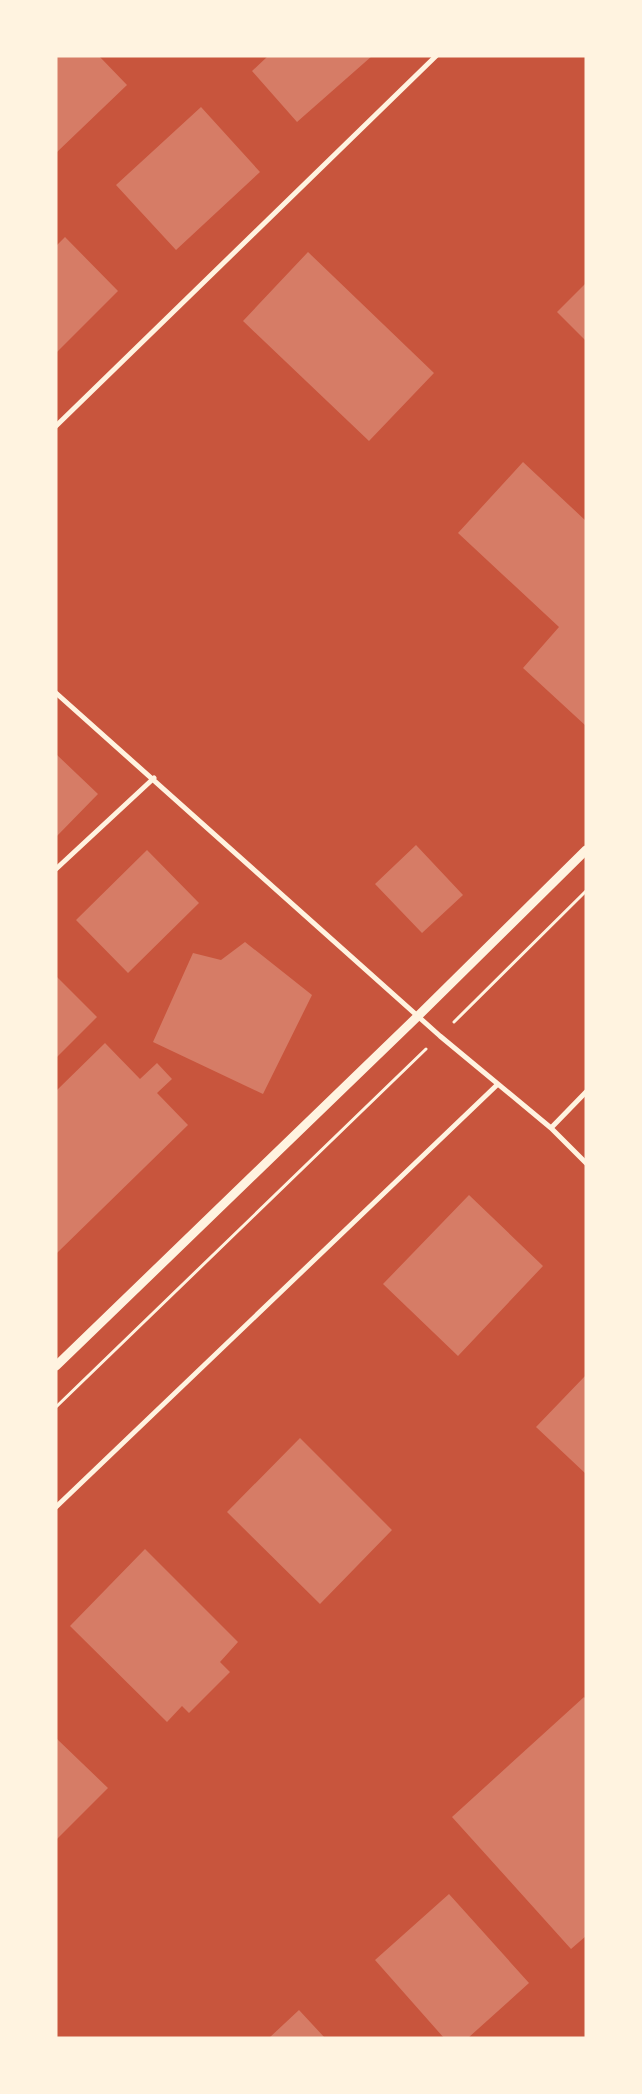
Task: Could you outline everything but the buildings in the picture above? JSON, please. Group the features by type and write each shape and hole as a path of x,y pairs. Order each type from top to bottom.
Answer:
{"street":[{"path":"56,426 436,56"},
{"path":"56,692 419,1015 440,1036 551,1128 586,1163"},
{"path":"56,869 154,778"},
{"path":"56,1366 419,1015 586,850"},
{"path":"56,1507 498,1084"},
{"path":"551,1128 586,1092"}],"path":[{"path":"56,1407 440,1036 586,891"}]}
